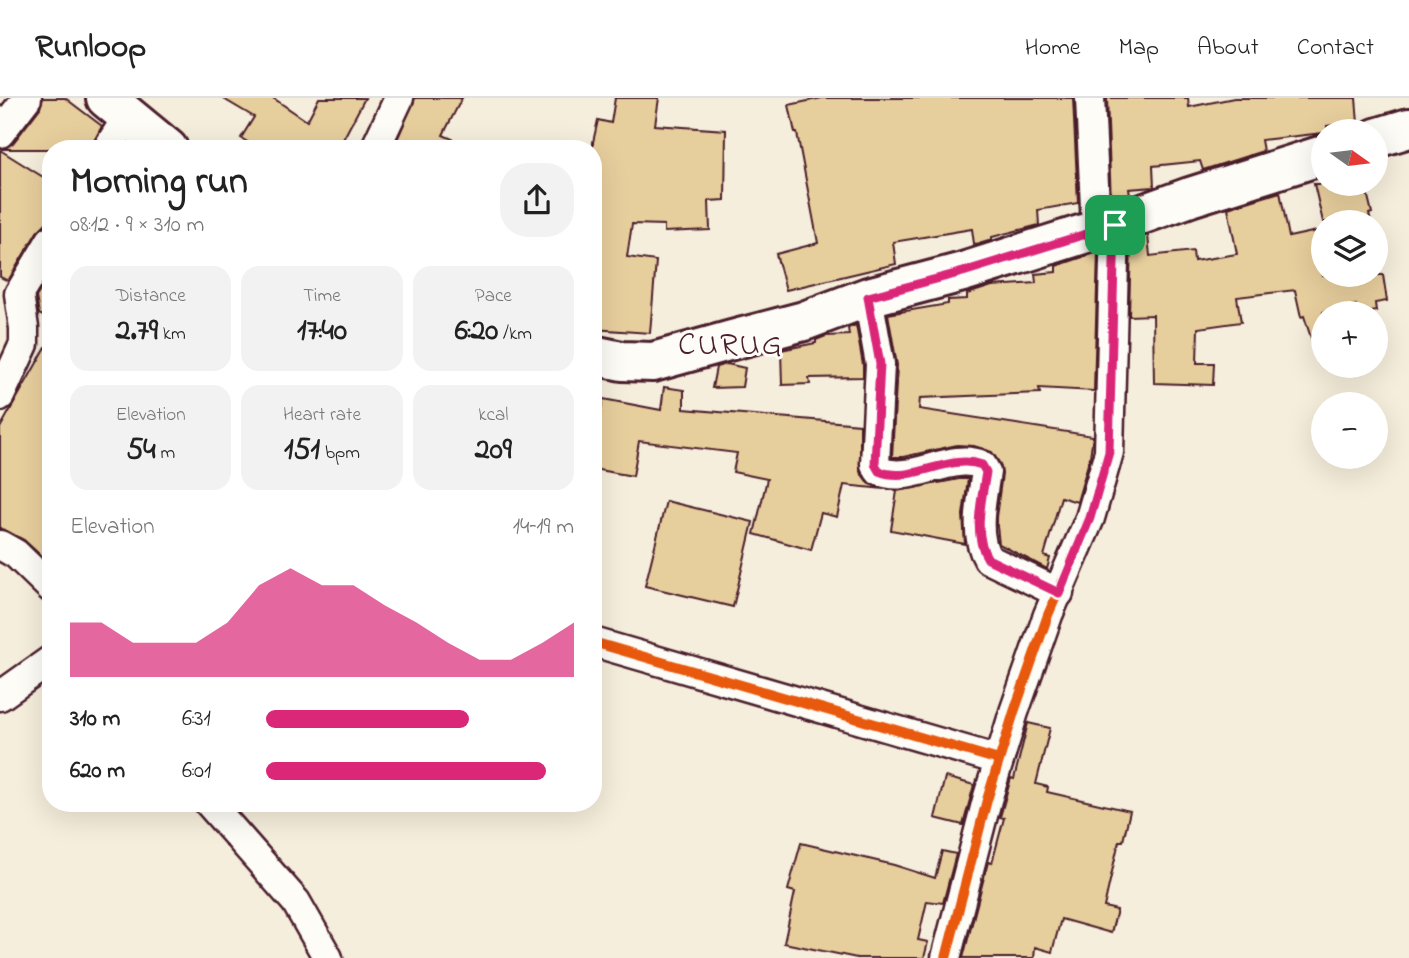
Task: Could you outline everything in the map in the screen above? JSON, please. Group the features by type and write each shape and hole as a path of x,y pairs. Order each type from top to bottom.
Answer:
{"main road":[{"path":"117,107 157,140"},
{"path":"1388,134 1409,128"},
{"path":"602,357 622,361 653,362 804,321 868,297 963,272 1311,159"}],"street":[{"path":"0,133 27,98"},
{"path":"378,140 399,98"},
{"path":"946,958 999,760 1038,643 1090,518 1109,452 1106,227 1090,98"},
{"path":"109,140 117,107"},
{"path":"0,396 24,344 19,294 42,255"},
{"path":"868,297 880,364 875,464 879,471 907,474 964,462 982,465 986,472 979,537 988,559 1059,593"},
{"path":"0,545 16,554 42,579"},
{"path":"602,645 999,760"},
{"path":"0,696 42,666"},
{"path":"217,812 296,901 328,958"}],"building":[{"path":"43,98 65,98 102,126 95,140 42,140 42,149 4,149 13,143 40,108"},
{"path":"222,98 273,98 307,121 319,98 365,98 343,140 244,140 241,138 254,117"},
{"path":"415,98 462,98 443,135 454,140 397,140"},
{"path":"615,98 659,98 655,125 726,130 725,200 709,201 710,230 664,232 664,225 632,224 627,257 656,261 650,333 602,330 602,140 593,140 598,120 611,123"},
{"path":"822,98 1073,98 1078,203 1038,210 1039,225 992,237 992,240 982,243 974,244 972,229 893,242 896,264 786,290 776,254 818,243 789,105"},
{"path":"1107,98 1188,98 1189,107 1234,98 1356,98 1358,119 1311,119 1311,134 1261,140 1263,151 1203,170 1200,161 1153,166 1154,187 1129,189 1130,195 1111,202"},
{"path":"0,150 42,176 42,227 8,281 0,277"},
{"path":"1280,192 1289,237 1311,232 1311,287 1385,287 1387,301 1311,301 1311,338 1304,316 1301,317 1295,290 1237,297 1241,322 1198,328 1197,363 1214,363 1213,385 1154,383 1153,315 1129,316 1131,241 1148,235 1150,256 1193,251 1194,261 1237,254 1228,208"},
{"path":"1317,196 1368,196 1371,210 1320,210"},
{"path":"1098,252 1094,391 1039,388 1040,393 920,398 919,409 1093,436 1077,502 1061,497 1044,556 1050,558 1047,569 999,544 996,517 1002,474 1000,464 992,452 974,446 957,445 892,457 897,365 888,314 948,304 948,300 967,299 967,294 992,286 1036,283 1035,274 1056,272 1056,266"},
{"path":"42,287 42,316 39,314 36,297"},
{"path":"856,325 863,377 809,378 810,384 782,385 781,350 816,343 816,340 826,336 849,335 848,328"},
{"path":"42,354 42,557 24,540 0,528 0,428"},
{"path":"727,364 745,368 742,387 712,388 716,367"},
{"path":"664,387 684,390 684,409 860,424 860,472 869,484 884,489 844,485 837,517 821,513 811,550 754,534 767,479 733,472 737,453 639,441 633,476 602,471 603,399 661,410"},
{"path":"968,479 963,515 965,544 891,530 897,491"},
{"path":"666,501 753,522 733,607 645,586"},
{"path":"1028,723 1050,728 1036,784 1048,787 1047,792 1130,811 1123,841 1119,841 1104,907 1117,910 1111,933 1061,919 1052,952 1035,947 1034,958 963,958 988,862 992,863 1004,818 1000,817 1011,778 1014,779"},
{"path":"945,777 974,785 963,825 935,818"},
{"path":"801,843 894,865 935,878 942,851 956,854 943,903 927,901 918,940 928,942 924,958 857,958 784,943 795,892 788,890"}],"cycle path":[{"path":"946,958 987,800 1014,712 1048,615 1090,518 1109,452 1115,224"},
{"path":"868,297 880,364 875,464 879,471 905,474 957,462 982,465 986,472 980,528 983,549 988,559 1059,593"},
{"path":"602,645 999,760"}],"district":[{"name":"CURUG","path":"731,343"}],"route":[{"path":"1115,225 1109,452 1090,518 1059,593 988,559 979,537 986,472 982,465 964,462 907,474 886,474 879,471 875,464 880,364 868,297 963,272 1115,225"}]}
